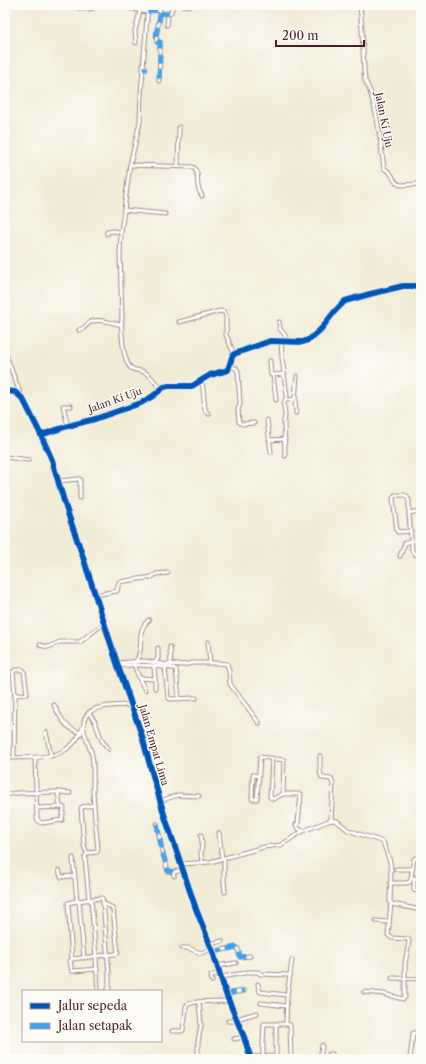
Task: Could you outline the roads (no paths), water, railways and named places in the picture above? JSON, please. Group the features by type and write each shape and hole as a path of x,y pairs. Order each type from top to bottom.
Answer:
{"street":[{"path":"72,5 87,10 93,9 100,5"},
{"path":"119,5 140,11 160,11 169,14"},
{"path":"148,5 140,122 130,165 121,232 121,325 125,355 130,367 134,370 146,373 161,389"},
{"path":"159,81 160,42 157,42 156,40 156,34 160,5"},
{"path":"167,25 169,14 172,12 173,5"},
{"path":"183,5 192,5"},
{"name":"Jalan Ki Uju","path":"360,5 365,80 370,91 380,130 384,168 391,173 394,182 397,184 417,184 421,186"},
{"path":"136,43 135,31 140,11"},
{"path":"143,69 148,69"},
{"path":"178,166 179,127"},
{"path":"130,165 193,167 197,171 198,188 202,196"},
{"path":"124,210 165,214"},
{"path":"107,234 107,232 110,231 121,232"},
{"path":"254,423 242,424 239,422 238,410 240,404 238,371 236,368 230,367 234,354 270,341 306,342 321,330 343,303 349,299 403,286 421,286"},
{"path":"179,322 220,311 224,312 226,316 226,335 234,354"},
{"path":"79,330 85,328 90,322 97,320 121,325"},
{"path":"279,322 280,329 285,335 283,341 286,400 284,404 286,412 284,421 285,456"},
{"name":"Jalan Empat Lima","path":"5,353 23,399 52,460 66,508 142,736 160,801 226,994 251,1058"},
{"path":"270,361 276,400"},
{"name":"Jalan Ki Uju","path":"41,435 95,419 141,403 161,389 169,386 192,386 215,373 225,371 230,367"},
{"path":"273,375 284,374"},
{"path":"296,412 295,399 297,376"},
{"path":"202,380 205,412 209,414"},
{"path":"5,391 15,392 23,399"},
{"path":"286,400 295,399"},
{"path":"68,426 63,406 70,406"},
{"path":"267,420 271,452"},
{"path":"270,440 285,439"},
{"path":"5,458 29,460"},
{"path":"59,481 80,479 80,498"},
{"path":"411,531 397,531 393,504 393,498 395,496 407,496 409,501 409,513 411,531 412,552 416,555 421,554"},
{"path":"409,513 420,511 421,529"},
{"path":"400,556 405,543 411,541"},
{"path":"95,595 117,591 119,582 168,573"},
{"path":"135,663 139,658 143,626 149,620"},
{"path":"40,645 48,647 60,642 80,642 104,623"},
{"path":"208,642 210,663"},
{"path":"170,647 171,665"},
{"path":"155,688 155,664 158,658 158,648"},
{"path":"117,664 144,661 165,668 176,669 179,699"},
{"path":"135,663 139,678 145,690"},
{"path":"155,664 227,664 230,684 259,723"},
{"path":"165,668 168,697 170,699 196,698"},
{"path":"14,758 14,671 23,670 27,694 15,695"},
{"path":"139,678 154,679"},
{"path":"54,705 64,723 73,730 81,733"},
{"path":"5,758 35,759 57,754 70,747 78,739 84,725 85,717 95,709 102,707 132,705"},
{"path":"89,713 95,722 102,741 109,749"},
{"path":"84,725 93,762 94,806 98,849 97,852 88,853"},
{"path":"46,732 51,756"},
{"path":"320,756 320,771 322,778 331,779 333,784 331,820"},
{"path":"259,776 253,775 252,799 258,799 260,757 284,760 283,794"},
{"path":"272,758 270,797 273,799 283,794 301,794 298,823 296,825 302,831"},
{"path":"35,759 37,818 39,822 62,820 64,808 60,806 58,792"},
{"path":"5,795 16,793 70,793"},
{"path":"160,801 178,795 199,796"},
{"path":"37,808 60,806"},
{"path":"88,853 84,846 81,808 94,806"},
{"path":"181,864 222,859 264,847 281,845 302,831 331,820 337,821 348,830 384,842 390,865 391,903 388,933 392,938 408,939 409,941 404,964 405,995 403,999 384,994 364,992"},
{"path":"157,824 168,871 171,871 173,874 183,870"},
{"path":"219,833 222,859 224,859 225,892"},
{"path":"201,835 202,862"},
{"path":"88,853 85,859 96,957 98,990"},
{"path":"73,858 84,958"},
{"path":"421,858 414,858 412,869 414,890 421,892"},
{"path":"396,869 412,869"},
{"path":"59,870 61,877 74,876"},
{"path":"390,883 408,882 413,878 421,879"},
{"path":"97,969 72,971 70,961 72,959 69,903 102,898 109,974 109,987 107,990"},
{"path":"72,959 116,954 118,952 113,910 111,907 103,903"},
{"path":"391,903 421,910"},
{"path":"376,921 389,922"},
{"path":"210,944 222,941"},
{"path":"182,948 188,948 201,953 236,947 240,957 250,956"},
{"path":"286,1024 287,995 292,960"},
{"path":"421,960 421,968"},
{"path":"217,966 236,963"},
{"path":"221,977 249,971 258,972 260,974 290,975"},
{"path":"212,981 211,976 219,973"},
{"path":"392,978 421,979"},
{"path":"258,984 260,992 287,995"},
{"path":"226,994 244,991"},
{"path":"172,1030 183,1030 186,1017 186,1006 188,1004 229,1001"},
{"path":"198,1059 201,1025 199,1002"},
{"path":"261,1003 286,1006"},
{"path":"228,1021 237,1020 257,1013"},
{"path":"263,1056 264,1024 289,1024 291,1026 291,1059"},
{"path":"251,1058 263,1056 276,1058 276,1024"},
{"path":"410,1059 412,1034 421,1033"},
{"path":"234,1039 244,1037"},
{"path":"320,1059 322,1045"},
{"path":"324,1059 328,1059 329,1054 332,1054"}]}
